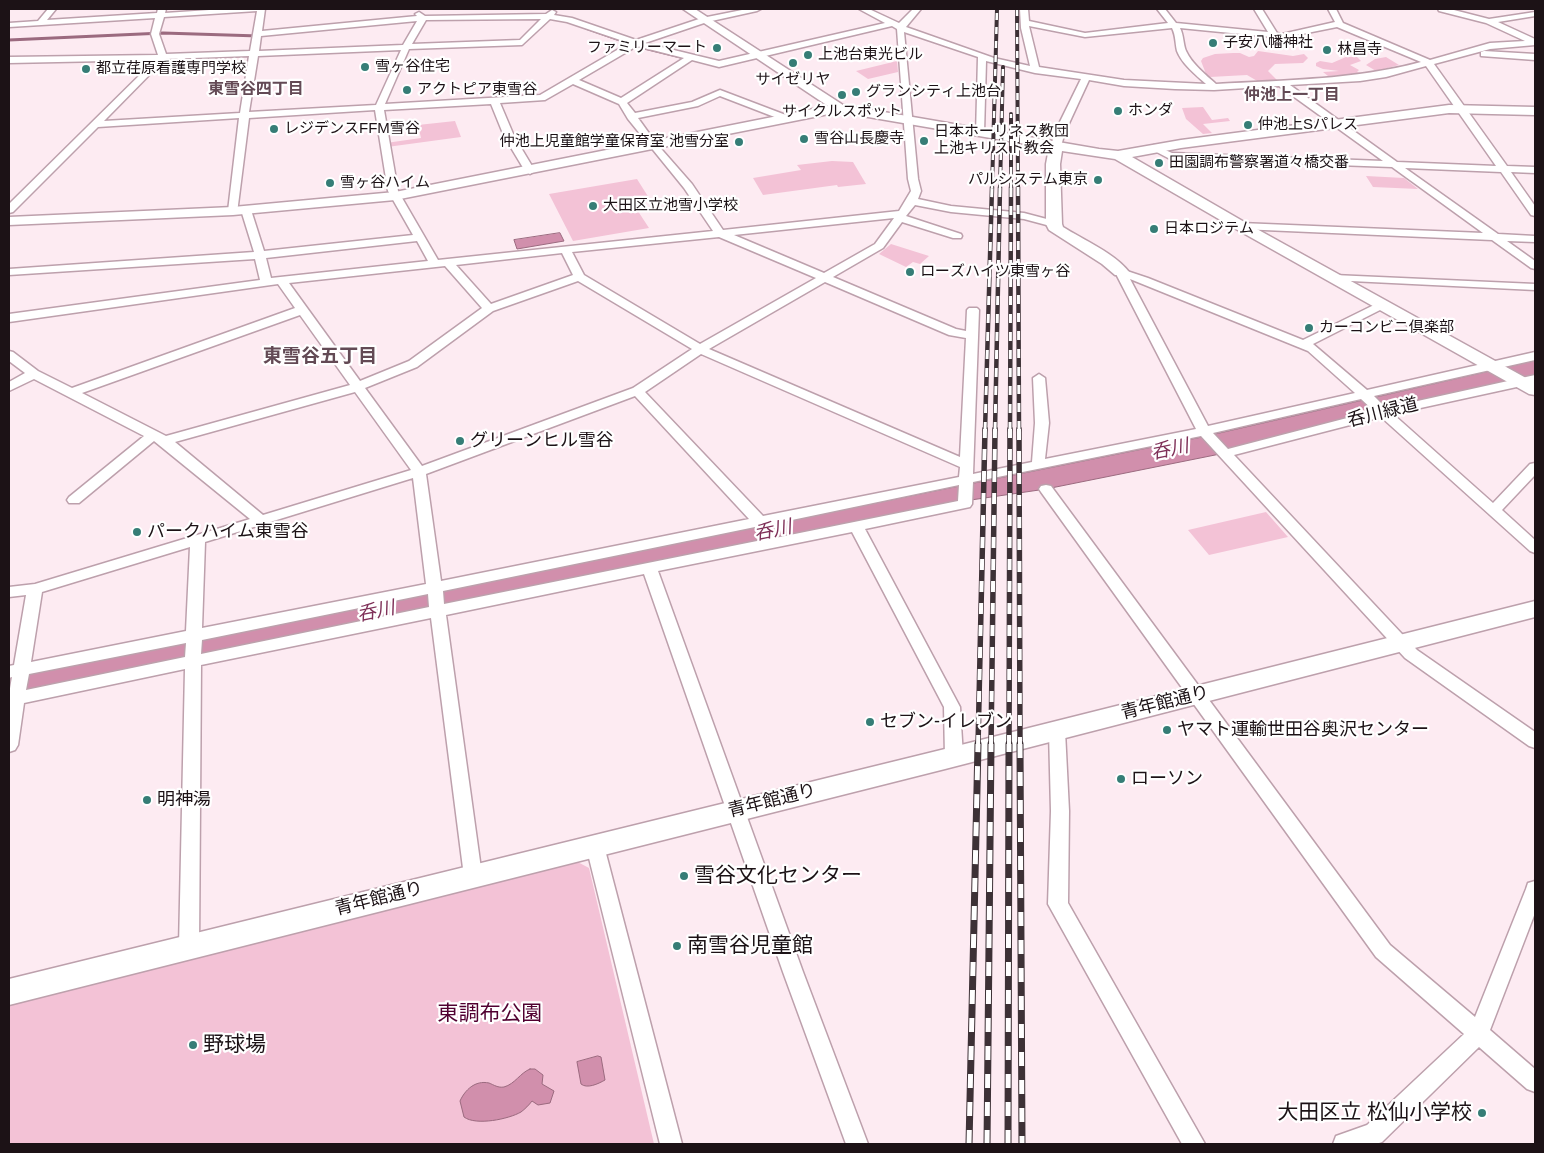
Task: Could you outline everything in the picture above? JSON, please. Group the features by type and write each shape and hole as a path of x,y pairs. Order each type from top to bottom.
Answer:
{"street":[{"path":"40,23 52,9"},
{"path":"9,25 161,12 257,9"},
{"path":"261,9 244,117 240,211 260,255 266,282"},
{"path":"414,9 422,19"},
{"path":"258,35 422,19 548,14 562,9"},
{"path":"688,9 839,108 908,123 1118,155 1154,148 1461,108 1535,111"},
{"path":"94,124 244,117 542,98 634,44 705,20 757,9"},
{"path":"863,9 901,29 982,57 1035,70 1131,83 1214,87 1374,76 1490,46 1535,43"},
{"path":"9,592 35,589 198,541 419,472 637,391 700,349 879,246 912,201 916,191 913,180 901,29 916,9"},
{"path":"1024,9 1035,70"},
{"path":"1161,9 1175,25 1182,42 1181,50 1191,65 1214,87"},
{"path":"1258,9 1275,36"},
{"path":"1332,9 1340,22 1338,24"},
{"path":"1442,9 1489,21 1535,43"},
{"path":"161,12 155,33 163,57"},
{"path":"548,14 634,44 719,64 891,24"},
{"path":"9,60 163,57 522,42 548,14"},
{"path":"1489,21 1535,14"},
{"path":"422,19 406,47 379,108 395,196 435,264"},
{"path":"1056,29 1066,19"},
{"path":"1026,24 1085,35 1175,25 1275,36 1338,24 1428,62 1535,213"},
{"path":"1467,53 1535,57"},
{"path":"9,210 163,57"},
{"path":"622,102 691,57"},
{"path":"979,133 982,57"},
{"path":"1086,77 1060,132 1053,160 1054,224 1057,230 1108,261 1121,272 1312,348 1535,548"},
{"path":"572,80 622,102 631,117 688,186 720,233 953,332 971,335"},
{"path":"1281,83 1535,266"},
{"path":"631,117 695,104 720,93 788,119"},
{"path":"494,101 509,136 530,171"},
{"path":"9,221 240,211 395,196 530,171 839,108"},
{"path":"1154,148 1170,156 1535,170"},
{"path":"1118,155 1382,305 1494,367 1527,383"},
{"path":"912,201 951,209 1024,216 1054,224"},
{"path":"9,318 281,280 900,215 957,236"},
{"path":"1242,226 1535,239"},
{"path":"9,272 260,255 419,238"},
{"path":"565,249 579,277 700,349 965,472"},
{"path":"448,262 489,309"},
{"path":"1121,272 1204,431 1228,452 1411,654 1535,741"},
{"path":"74,500 159,438 357,387 413,364 489,309 579,277"},
{"path":"1334,278 1535,287"},
{"path":"281,280 419,472 473,876"},
{"path":"1304,344 1382,305"},
{"path":"71,393 302,310"},
{"path":"14,699 649,567 964,504 973,310"},
{"path":"9,355 34,374 159,438 261,520"},
{"path":"17,671 434,590 760,523 965,472 1038,465 1204,431 1367,397 1535,356"},
{"path":"9,387 34,374"},
{"path":"1038,465 1042,423 1039,378"},
{"name":"呑川緑道","path":"1228,452 1383,412 1527,383"},
{"path":"637,391 760,523 770,543"},
{"path":"1493,511 1535,467"},
{"path":"1046,489 1198,695 1382,951 1535,1082"},
{"path":"856,526 952,706 954,757"},
{"path":"188,947 193,661 198,541"},
{"path":"649,567 857,1144"},
{"path":"9,745 17,671 35,589"},
{"name":"青年館通り","path":"9,992 954,757 1535,609"},
{"path":"1056,731 1060,811 1058,904 1194,1144"},
{"path":"595,846 671,1144"},
{"path":"1344,1144 1374,1134 1479,1033 1535,889"}],"green space":[{"path":"1258,51 1293,56 1304,54 1308,58 1303,63 1275,64 1268,71 1277,80 1259,82 1247,75 1210,77 1206,74 1201,61 1203,58 1215,54 1240,53 1249,57 1254,56"},
{"path":"1346,57 1357,57 1361,61 1350,65 1359,70 1357,72 1364,74 1328,76 1323,72 1339,71 1316,66 1316,63 1320,61 1332,63"},
{"path":"1386,57 1399,65 1376,71 1366,65 1375,59"},
{"path":"897,61 898,72 868,79 856,71"},
{"path":"1203,107 1212,120 1228,118 1230,121 1203,124 1212,133 1203,134 1186,119 1182,108"},
{"path":"455,121 461,137 387,147 386,143 421,138 418,125"},
{"path":"832,161 853,162 866,184 838,187 837,185 763,195 753,178 801,170 797,165"},
{"path":"1366,176 1404,178 1418,189 1373,187"},
{"path":"637,179 649,198 632,202 649,228 573,241 549,194"},
{"path":"891,244 929,256 920,264 913,262 906,267 879,254"},
{"path":"1266,512 1288,537 1209,555 1188,530"},
{"name":"東調布公園","path":"572,859 589,868 654,1144 9,1144 9,1000"}],"water":[{"path":"560,233 564,241 517,249 514,240"},
{"name":"呑川","path":"1535,361 1535,377 1388,410 1225,453 1046,489 964,501 9,696 9,678 1202,437"},
{"path":"598,1056 601,1057 605,1080 593,1085 586,1086 581,1084 577,1062"},
{"path":"530,1069 535,1069 543,1075 542,1084 554,1091 550,1103 538,1105 532,1101 521,1112 509,1117 492,1120 476,1121 464,1117 460,1101 465,1093 475,1084 484,1082 504,1087"}],"waterway":[{"path":"586,28 640,47 685,58"},
{"path":"9,40 163,33 259,36"}],"railway":[{"path":"992,188 997,9"},
{"path":"1017,9 1018,188"},
{"path":"1000,188 1003,67"},
{"path":"1011,114 1011,187"},
{"path":"985,431 992,187"},
{"path":"995,431 1000,187"},
{"path":"1010,431 1011,187"},
{"path":"1018,187 1019,431"},
{"path":"978,746 985,429"},
{"path":"991,746 995,429"},
{"path":"1009,746 1010,429"},
{"path":"1019,429 1020,746"},
{"path":"969,1144 978,744"},
{"path":"987,1144 991,744"},
{"path":"1008,1144 1009,744"},
{"path":"1020,744 1022,1144"}],"place":[{"name":"子安八幡神社","path":"1213,43"},
{"name":"ファミリーマート","path":"717,48"},
{"name":"林昌寺","path":"1327,50"},
{"name":"上池台東光ビル","path":"808,55"},
{"name":"サイゼリヤ","path":"793,63"},
{"name":"雪ヶ谷住宅","path":"365,67"},
{"name":"都立荏原看護専門学校","path":"86,69"},
{"name":"アクトピア東雪谷","path":"407,90"},
{"name":"グランシティ上池台","path":"856,92"},
{"name":"サイクルスポット","path":"842,95"},
{"name":"ホンダ","path":"1118,111"},
{"name":"仲池上Sパレス","path":"1248,125"},
{"name":"レジデンスFFM雪谷","path":"274,129"},
{"name":"雪谷山長慶寺","path":"804,139"},
{"name":"日本ホーリネス教団 上池キリスト教会","path":"924,141"},
{"name":"仲池上児童館学童保育室 池雪分室","path":"739,142"},
{"name":"田園調布警察署道々橋交番","path":"1159,163"},
{"name":"パルシステム東京","path":"1098,180"},
{"name":"雪ヶ谷ハイム","path":"330,183"},
{"name":"大田区立池雪小学校","path":"593,206"},
{"name":"日本ロジテム","path":"1154,229"},
{"name":"ローズハイツ東雪ヶ谷","path":"910,272"},
{"name":"カーコンビニ倶楽部","path":"1309,328"},
{"name":"グリーンヒル雪谷","path":"460,441"},
{"name":"パークハイム東雪谷","path":"137,532"},
{"name":"セブン-イレブン","path":"870,722"},
{"name":"ヤマト運輸世田谷奥沢センター","path":"1167,730"},
{"name":"ローソン","path":"1121,779"},
{"name":"明神湯","path":"147,800"},
{"name":"雪谷文化センター","path":"684,876"},
{"name":"南雪谷児童館","path":"677,946"},
{"name":"野球場","path":"193,1045"},
{"name":"大田区立 松仙小学校","path":"1482,1113"}],"district":[{"name":"東雪谷四丁目","path":"256,90"},
{"name":"仲池上一丁目","path":"1292,96"},
{"name":"東雪谷五丁目","path":"320,357"}]}
